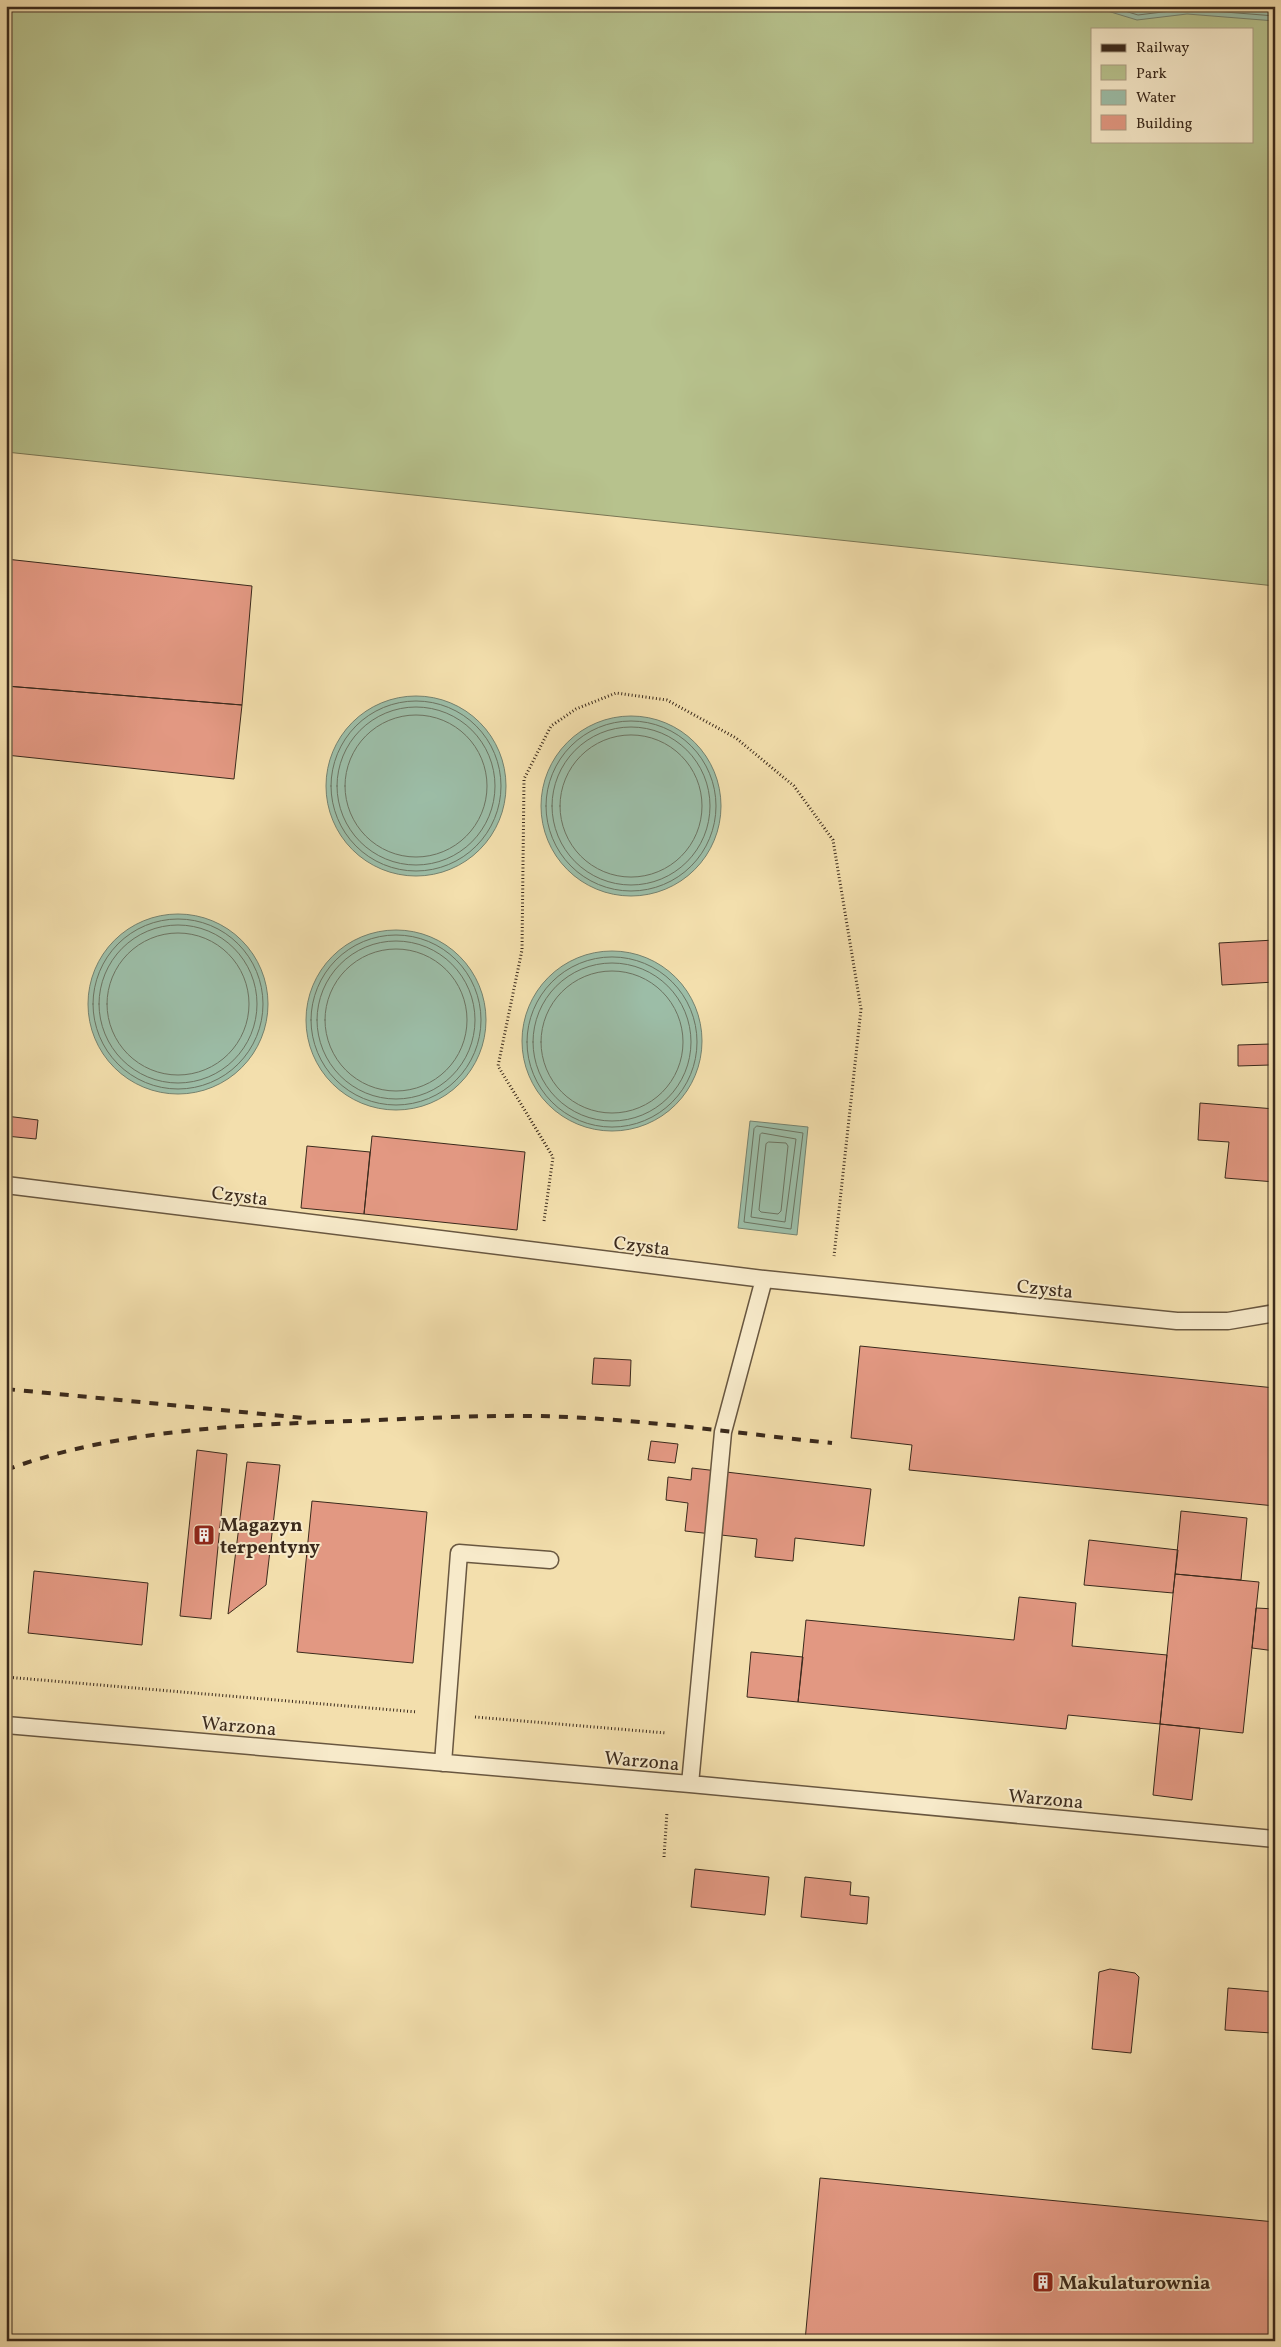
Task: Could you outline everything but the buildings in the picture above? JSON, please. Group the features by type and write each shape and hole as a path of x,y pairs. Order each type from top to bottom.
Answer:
{"lane":[{"name":"Czysta","path":"6,1186 540,1253 831,1287 1177,1321 1228,1321 1275,1313"},
{"path":"690,1784 723,1432 764,1279"},
{"path":"443,1763 459,1553 550,1560"},
{"name":"Warzona","path":"6,1724 690,1784 1275,1840"}],"path":[{"path":"540,1253 553,1157 498,1066 522,950 524,779 551,726 576,709 616,693 667,700 736,738 794,786 834,840 860,1009 831,1287"},
{"path":"6,1677 672,1734"}],"green space":[{"path":"6,6 1275,6 1275,586 6,452"}],"water":[{"path":"1091,6 1275,6 1275,21 1187,14 1137,20"},
{"path":"407,696 425,696 450,703 466,711 480,722 491,736 499,752 506,777 506,795 499,820 491,836 480,850 466,861 442,872 425,876 407,876 390,872 366,861 346,843 330,812 326,795 326,777 330,760 341,736 359,716 390,700"},
{"path":"622,716 640,716 665,723 681,731 695,742 706,756 714,772 721,797 721,815 714,840 706,856 695,870 681,881 657,892 640,896 622,896 605,892 581,881 561,863 545,832 541,815 541,797 545,780 556,756 574,736 605,720"},
{"path":"169,914 187,914 212,921 228,929 242,940 253,954 261,970 268,995 268,1013 261,1038 253,1054 242,1068 228,1079 204,1090 187,1094 169,1094 152,1090 128,1079 108,1061 92,1030 88,1013 88,995 92,978 103,954 121,934 152,918"},
{"path":"387,930 405,930 430,937 446,945 460,956 471,970 479,986 486,1011 486,1029 479,1054 471,1070 460,1084 446,1095 422,1106 405,1110 387,1110 370,1106 346,1095 326,1077 310,1046 306,1029 306,1011 310,994 321,970 339,950 370,934"},
{"path":"603,951 621,951 646,958 662,966 676,977 687,991 695,1007 702,1032 702,1050 695,1075 687,1091 676,1105 662,1116 638,1127 621,1131 603,1131 586,1127 562,1116 542,1098 526,1067 522,1050 522,1032 526,1015 537,991 555,971 586,955"},
{"path":"750,1121 808,1127 797,1235 738,1228"}],"railway":[{"path":"6,1389 304,1418"},
{"path":"6,1470 44,1457 83,1447 203,1429 457,1417 574,1417 684,1426 832,1443"}],"place":[{"name":"Magazyn terpentyny","path":"204,1535"},
{"name":"Makulaturownia","path":"1043,2282"}]}
